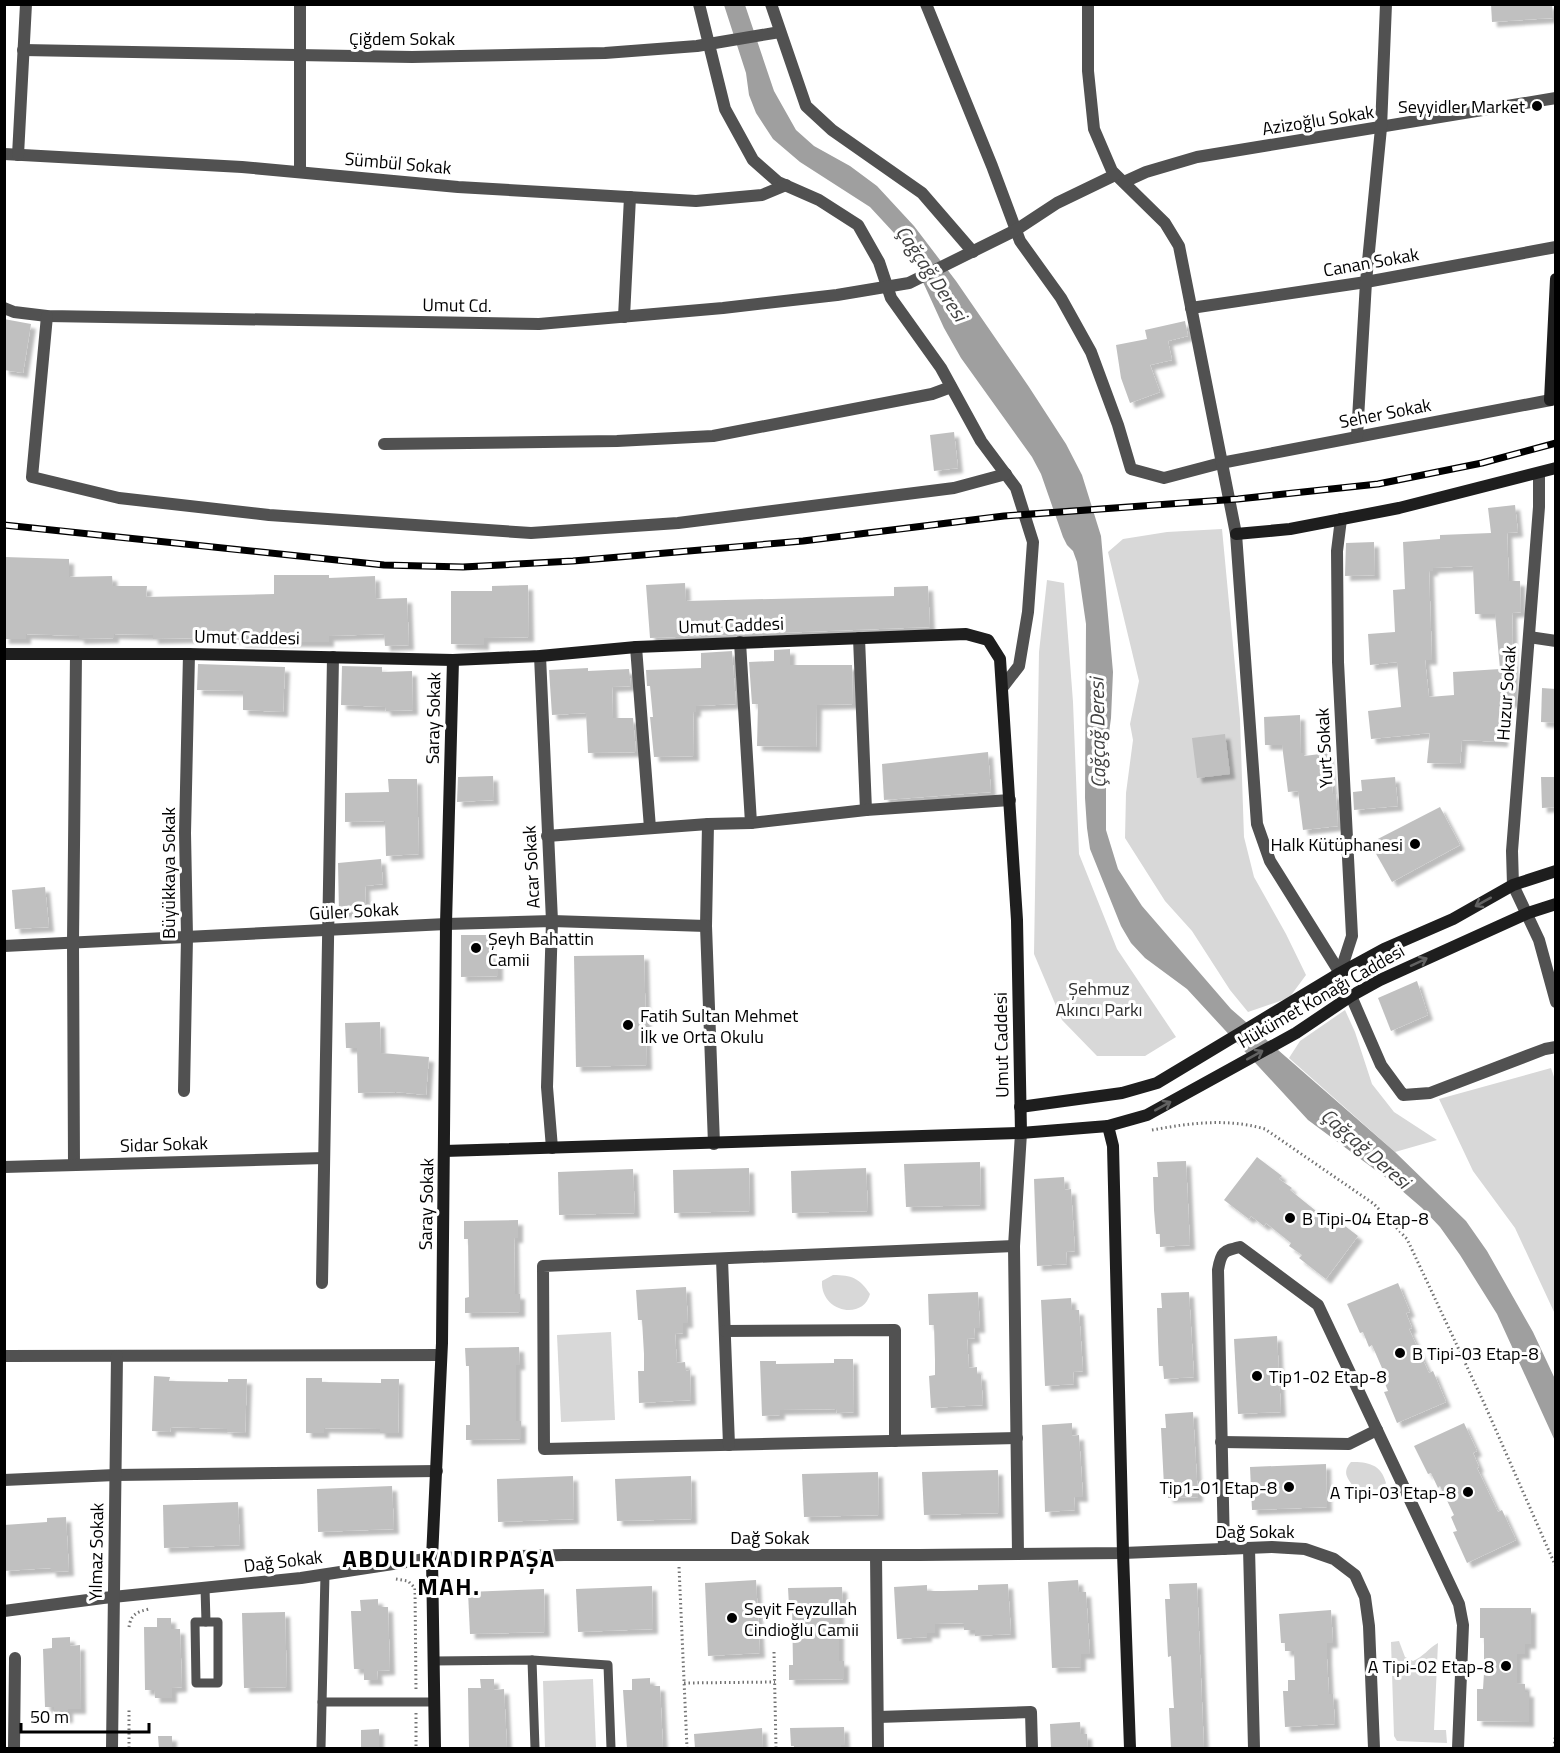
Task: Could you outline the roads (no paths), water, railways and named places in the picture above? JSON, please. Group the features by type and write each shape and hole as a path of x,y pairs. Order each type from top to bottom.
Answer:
{"street":[{"path":"18,155 26,4"},
{"path":"300,4 300,172"},
{"path":"699,4 716,42 726,109 753,160 778,182 819,200 858,225 879,262 891,298 941,368 981,441 1016,488 1034,542 1028,612 1019,666 1002,688"},
{"path":"771,4 806,106 832,130 922,193 972,252"},
{"path":"926,4 1016,230"},
{"path":"1088,4 1088,71 1094,129 1112,171 1164,223 1179,246 1236,534 1257,824 1270,861 1340,973"},
{"path":"1357,436 1366,282 1381,128 1386,4"},
{"name":"Çiğdem Sokak","path":"22,50 412,57 605,53 716,42 780,32"},
{"name":"Azizoğlu Sokak","path":"1016,230 1057,203 1120,178 1197,157 1556,98"},
{"name":"Sümbül Sokak","path":"4,154 242,167 458,187 696,201 762,195 786,185"},
{"path":"624,316 630,197"},
{"name":"Umut Cd.","path":"4,308 14,312 47,316 540,324 826,296 909,283 1016,230"},
{"name":"Seher Sokak","path":"1016,230 1020,242 1061,298 1091,352 1118,425 1131,469 1164,478 1221,463 1553,399"},
{"name":"Canan Sokak","path":"1191,308 1366,282 1556,247"},
{"path":"1553,399 1556,279"},
{"path":"47,316 32,477 118,498 268,515 531,533 690,521 954,488 1006,474"},
{"path":"384,444 606,441 713,436 932,394 951,387"},
{"path":"1236,534 1290,529 1399,508 1556,468"},
{"name":"Huzur Sokak","path":"1539,473 1539,507 1512,851 1513,885 1539,940 1556,1002"},
{"name":"Yurt Sokak","path":"1340,973 1352,936 1338,662 1337,551 1341,519"},
{"name":"Umut Caddesi","path":"4,654 189,654 453,660 740,642 966,634 988,640 1000,659 1010,800 1017,920 1020,1132"},
{"path":"859,638 866,810"},
{"path":"1529,638 1556,641"},
{"path":"740,642 751,823"},
{"path":"636,647 650,828"},
{"path":"74,1166 73,942 76,654"},
{"name":"Büyükkaya Sokak","path":"184,1091 187,936 185,833 189,654"},
{"name":"Acar Sokak","path":"540,656 552,921 547,1087 552,1148"},
{"path":"322,1283 333,657"},
{"name":"Saray Sokak","path":"435,1749 432,1558 441,1355 446,924 453,660"},
{"path":"548,836 751,823 866,810 1010,800"},
{"path":"708,824 706,926 714,1144"},
{"name":"Hükümet Konağı Caddesi","path":"1197,1058 1384,949 1453,919 1513,885 1556,871"},
{"name":"Hükümet Konağı Caddesi","path":"444,1151 714,1144 1020,1132 1108,1126 1147,1115 1296,1033 1351,996 1427,958 1528,913 1556,904"},
{"name":"Güler Sokak","path":"4,946 446,924 552,921 706,926"},
{"path":"1351,996 1381,1065 1403,1095 1430,1093 1545,1049 1556,1047"},
{"name":"Umut Caddesi","path":"1020,1107 1122,1093 1157,1083 1197,1058"},
{"path":"1108,1126 1113,1146 1122,1553 1130,1749"},
{"path":"1018,1554 1014,1246 1020,1132"},
{"name":"Sidar Sokak","path":"4,1167 324,1158"},
{"path":"1014,1246 543,1266 544,1449 1017,1438"},
{"path":"1224,1549 1218,1270 1220,1257 1226,1250 1240,1247 1318,1305 1459,1604 1462,1625 1458,1749"},
{"path":"722,1259 729,1445"},
{"path":"725,1331 896,1330 895,1441"},
{"path":"4,1356 441,1355"},
{"name":"Yılmaz Sokak","path":"112,1749 117,1356"},
{"path":"1221,1442 1349,1444 1377,1430"},
{"path":"4,1480 115,1475 436,1471"},
{"path":"1249,1548 1254,1749"},
{"name":"Dağ Sokak","path":"4,1611 325,1574 432,1558 1122,1553 1249,1548 1305,1549 1334,1559 1355,1575 1365,1596 1369,1626 1374,1749"},
{"path":"876,1555 878,1749"},
{"path":"14,1749 10,1708 15,1658"},
{"path":"878,1717 1030,1712 1032,1749"}],"lane":[{"path":"321,1749 325,1574"},
{"path":"205,1588 206,1622"},
{"path":"195,1622 206,1622 218,1623 218,1683 196,1683 195,1622"},
{"path":"532,1660 535,1749"},
{"path":"434,1661 532,1660 608,1665 611,1749"},
{"path":"322,1702 434,1702"}],"water":[{"name":"Çağçağ Deresi","path":"724,5 745,5 774,91 796,130 814,146 850,166 877,186 914,226 956,281 1029,387 1066,444 1082,475 1101,536 1113,672 1111,718 1106,755 1106,830 1118,869 1142,906 1231,1009 1395,1152 1466,1221 1487,1251 1533,1332 1555,1379 1555,1441 1497,1314 1440,1227 1393,1183 1308,1120 1187,989 1145,958 1131,943 1121,926 1090,849 1087,828 1085,798 1086,624 1077,562 1073,551 1063,537 1041,474 1032,457 961,358 944,328 907,247 870,207 800,162 773,139 756,113 749,95 746,73"}],"railway":[{"path":"4,525 384,565 463,567 573,561 803,541 1004,516 1238,499 1378,484 1482,463 1556,443"}],"place":[{"name":"Seyyidler Market","path":"1537,106"},
{"name":"Halk Kütüphanesi","path":"1415,844"},
{"name":"Şeyh Bahattin Camii","path":"476,948"},
{"name":"Fatih Sultan Mehmet İlk ve Orta Okulu","path":"628,1025"},
{"name":"B Tipi-04 Etap-8","path":"1290,1218"},
{"name":"B Tipi-03 Etap-8","path":"1400,1353"},
{"name":"Tip1-02 Etap-8","path":"1257,1376"},
{"name":"Tip1-01 Etap-8","path":"1289,1487"},
{"name":"A Tipi-03 Etap-8","path":"1468,1492"},
{"name":"Seyit Feyzullah Cindioğlu Camii","path":"732,1618"},
{"name":"A Tipi-02 Etap-8","path":"1506,1666"}],"district":[{"name":"ABDULKADIRPAŞA MAH.","path":"449,1572"}],"park label":[{"name":"Şehmuz Akıncı Parkı","path":"1099,998"}]}
